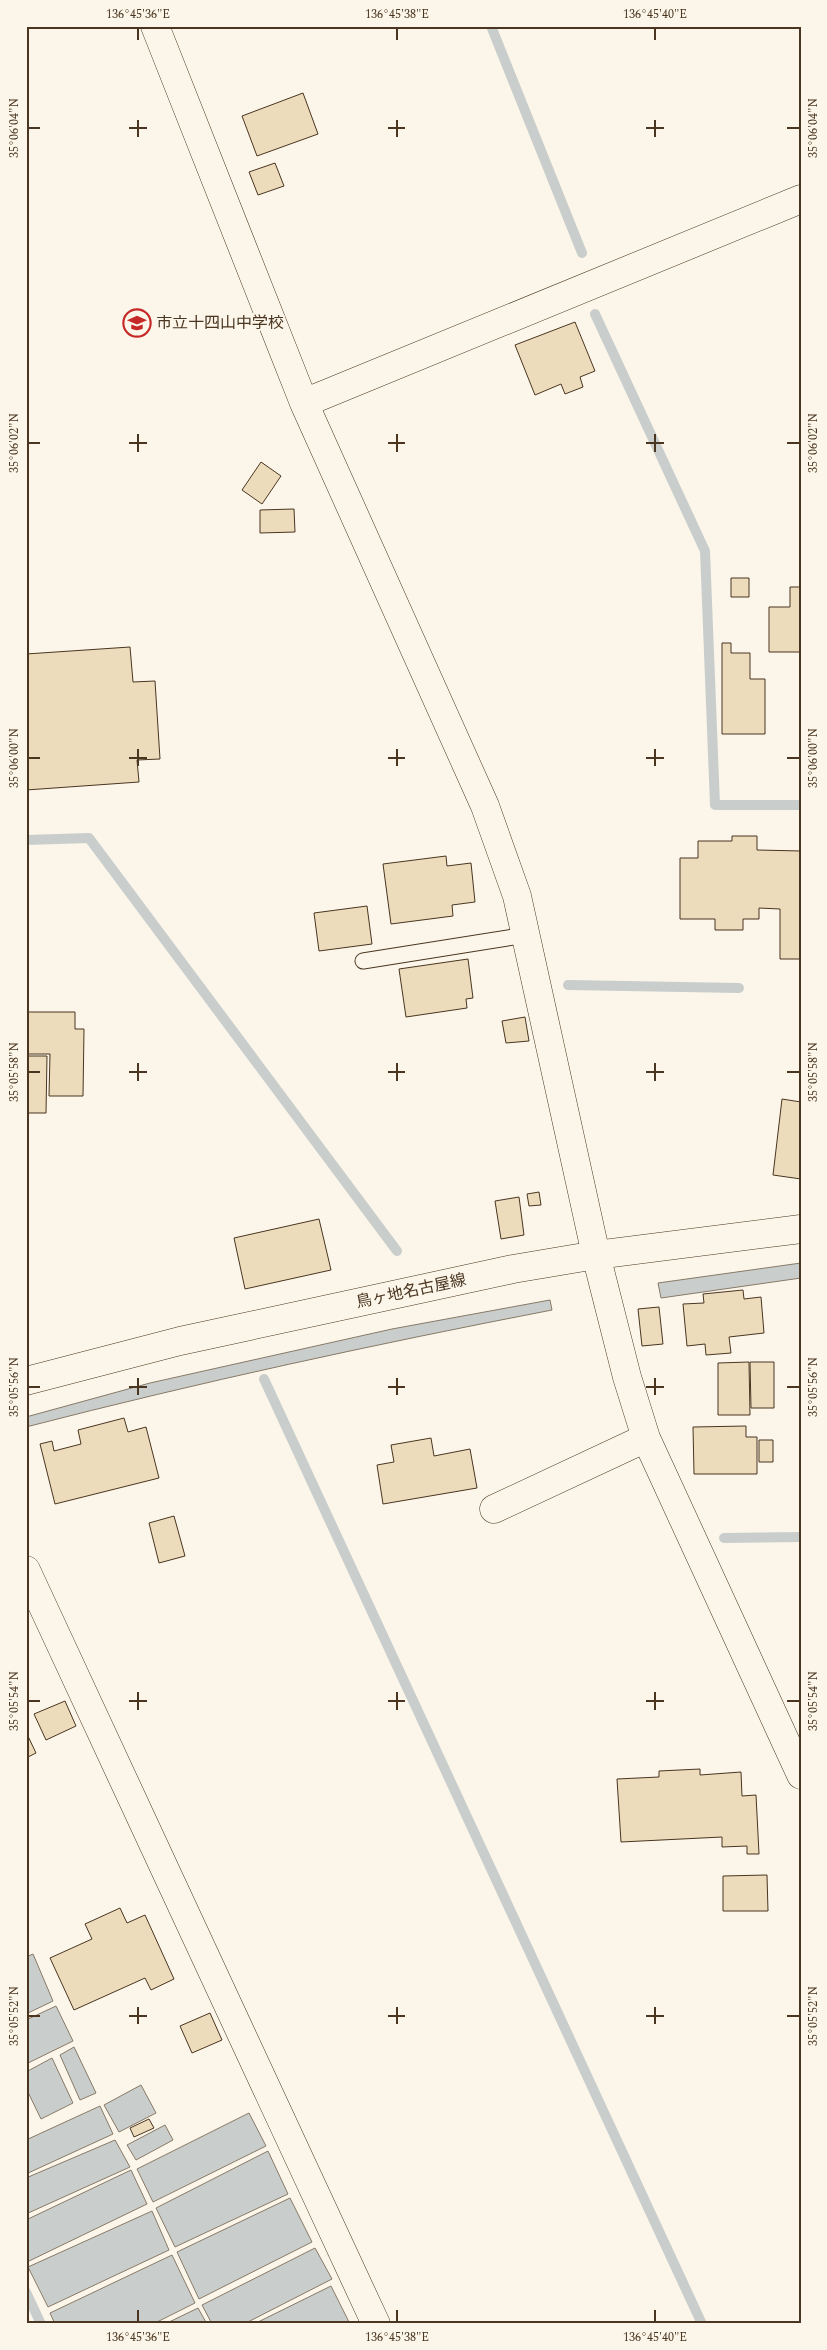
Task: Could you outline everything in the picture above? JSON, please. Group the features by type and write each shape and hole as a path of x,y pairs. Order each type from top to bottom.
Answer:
{"street":[{"path":"155,26 304,403 485,806 517,896 596,1255 627,1377 646,1438 801,1775"},
{"path":"304,403 801,199"},
{"name":"鳥ヶ地名古屋線","path":"26,1381 180,1341 513,1269 596,1255 801,1229"},
{"path":"494,1509 646,1438"},
{"path":"26,1570 376,2324"}],"lane":[{"path":"363,961 526,935"}],"shaded area":[{"path":"801,1263 801,1278 661,1298 658,1283"},
{"path":"550,1300 552,1310 288,1364 26,1427 26,1417 150,1383 392,1329"},
{"path":"33,1954 53,2001 26,2014 26,1957"},
{"path":"56,2006 73,2041 26,2064 26,2020"},
{"path":"74,2047 96,2093 80,2100 60,2055"},
{"path":"52,2058 73,2103 41,2119 26,2088 26,2072"},
{"path":"141,2085 156,2113 119,2132 104,2105"},
{"path":"100,2106 113,2134 26,2174 26,2140"},
{"path":"249,2113 266,2146 153,2202 137,2169"},
{"path":"165,2125 173,2140 136,2160 127,2145"},
{"path":"115,2140 130,2167 26,2214 26,2178"},
{"path":"268,2151 288,2194 175,2247 156,2208"},
{"path":"131,2170 147,2204 27,2262 26,2220"},
{"path":"290,2198 312,2242 199,2299 177,2252"},
{"path":"152,2211 169,2250 48,2307 28,2267"},
{"path":"315,2248 332,2279 244,2324 212,2324 202,2305"},
{"path":"172,2255 195,2303 153,2324 55,2324 50,2313"},
{"path":"331,2286 350,2324 254,2324"},
{"path":"198,2308 207,2324 165,2324"}],"building":[{"path":"303,93 318,134 257,156 242,116"},
{"path":"275,163 284,186 258,195 249,172"},
{"path":"575,322 595,371 580,377 583,387 565,394 561,384 535,395 515,345"},
{"path":"261,462 281,476 262,504 242,490"},
{"path":"294,509 295,532 260,533 260,510"},
{"path":"731,578 749,578 749,597 731,597"},
{"path":"790,587 801,587 801,652 769,652 769,607 790,607"},
{"path":"722,643 731,643 731,653 750,653 750,679 765,679 765,734 722,734"},
{"path":"130,647 133,682 155,681 160,759 137,760 139,782 26,790 26,654"},
{"path":"732,836 757,836 757,850 801,851 801,959 780,959 780,909 759,908 759,919 743,919 743,930 715,930 715,919 680,919 680,858 698,858 698,841 732,841"},
{"path":"446,856 447,866 471,863 475,902 452,905 453,916 391,924 383,864"},
{"path":"367,906 372,944 319,951 314,913"},
{"path":"468,959 473,998 466,999 467,1008 406,1017 399,969"},
{"path":"26,1012 75,1012 75,1029 84,1029 83,1096 49,1096 50,1054 26,1054"},
{"path":"525,1017 529,1041 506,1043 502,1021"},
{"path":"26,1056 47,1056 46,1113 26,1113"},
{"path":"782,1099 801,1102 801,1179 773,1175"},
{"path":"539,1192 541,1205 529,1206 527,1194"},
{"path":"519,1197 524,1235 501,1239 495,1201"},
{"path":"319,1219 331,1270 245,1289 234,1238"},
{"path":"743,1290 744,1299 761,1297 764,1333 729,1337 731,1353 706,1355 705,1344 687,1346 683,1304 704,1303 703,1294"},
{"path":"659,1307 663,1344 642,1346 638,1309"},
{"path":"749,1362 750,1415 718,1415 718,1363"},
{"path":"750,1362 774,1362 774,1408 751,1408"},
{"path":"124,1418 128,1432 146,1427 159,1478 55,1504 40,1444 52,1441 54,1451 81,1444 78,1430"},
{"path":"746,1426 746,1437 757,1437 757,1474 694,1474 693,1427"},
{"path":"431,1438 434,1456 470,1449 477,1488 383,1504 377,1465 394,1462 391,1445"},
{"path":"759,1440 773,1440 773,1462 759,1462"},
{"path":"174,1516 185,1556 159,1563 149,1523"},
{"path":"65,1701 76,1726 46,1740 34,1714"},
{"path":"26,1732 36,1753 26,1758"},
{"path":"700,1769 700,1775 741,1772 742,1796 756,1795 759,1854 747,1854 747,1846 722,1847 722,1837 621,1842 617,1779 659,1777 659,1771"},
{"path":"767,1875 768,1911 723,1911 723,1876"},
{"path":"120,1908 127,1923 145,1915 174,1979 151,1990 145,1978 74,2010 50,1958 92,1939 85,1924"},
{"path":"210,2013 222,2040 192,2053 180,2026"},
{"path":"149,2119 154,2128 134,2137 130,2128"}],"waterway":[{"path":"491,26 582,253"},
{"path":"595,314 705,551 715,805 801,805"},
{"path":"26,840 89,838 397,1251"},
{"path":"568,985 739,988"},
{"path":"264,1379 702,2324"},
{"path":"724,1538 801,1537"},
{"path":"26,2292 41,2324"}],"place":[{"name":"市立十四山中学校","path":"137,323"}]}
